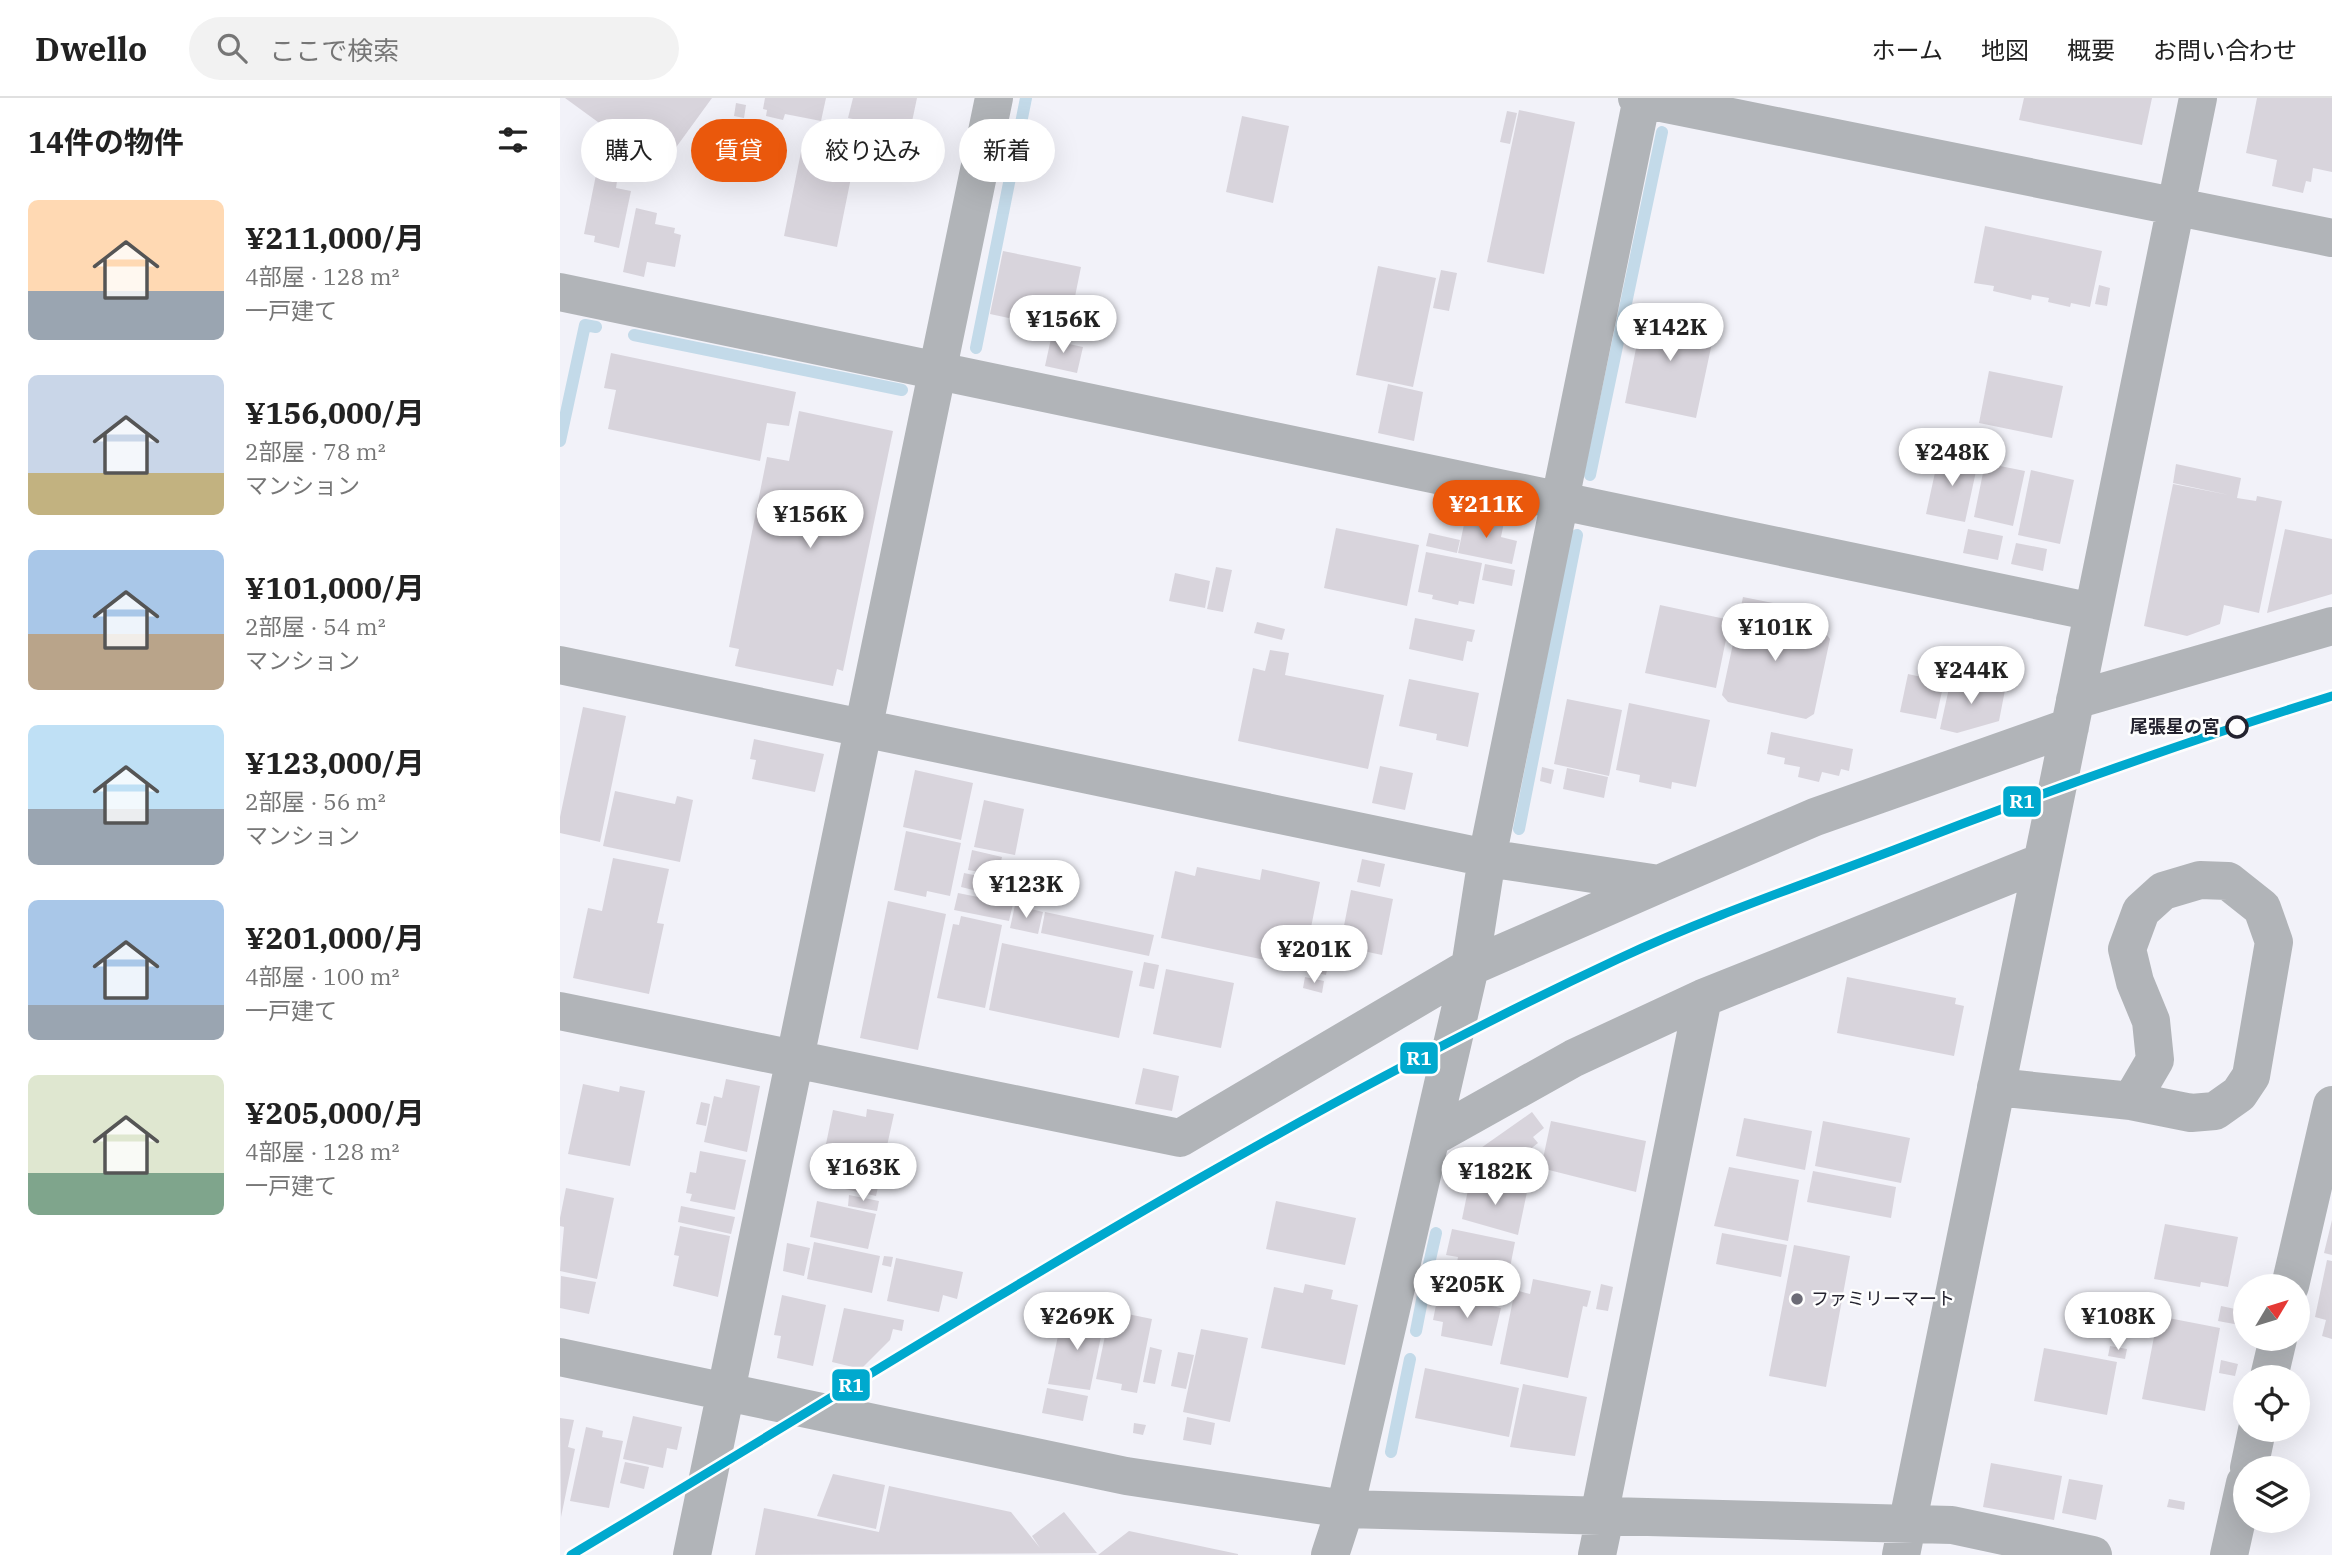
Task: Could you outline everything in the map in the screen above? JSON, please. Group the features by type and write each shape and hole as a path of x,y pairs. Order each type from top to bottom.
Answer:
{"street":[{"path":"692,1555 994,98"},
{"path":"1330,1555 1345,1509 1470,967 1487,858 1640,98 2332,238"},
{"path":"1904,1540 2198,98"},
{"path":"560,292 2093,612"},
{"path":"560,1011 1180,1138 1470,967 1815,817 2072,714 2332,626"},
{"path":"560,665 1487,858 1659,884"},
{"path":"1431,1138 1574,1058 1703,998 2042,862"},
{"path":"1996,1087 2130,1101 2191,1113 2215,1111 2239,1094 2251,1076 2274,942 2262,908 2228,881 2200,880 2163,891 2141,911 2127,949 2135,982 2151,1021 2155,1060 2130,1101"},
{"path":"1597,1555 1602,1516 1703,998"},
{"path":"2293,1274 2332,1105"},
{"path":"560,1357 725,1394 1126,1476 1345,1509 1602,1516 1904,1540 1952,1525 2093,1555"},
{"path":"2229,1555 2234,1533"}],"building":[{"path":"565,98 712,98 697,119 691,119 691,127 677,146 677,119 594,119"},
{"path":"765,98 826,98 821,119 785,114 783,119 779,119 766,116 767,110 763,109"},
{"path":"853,98 917,98 913,119 848,118"},
{"path":"2024,98 2152,98 2142,145 2019,120"},
{"path":"2257,98 2332,98 2332,172 2313,168 2311,182 2306,181 2303,193 2272,186 2277,160 2246,153"},
{"path":"736,103 746,105 744,118 734,116"},
{"path":"1519,110 1575,122 1544,274 1487,262"},
{"path":"1507,111 1517,113 1510,144 1500,142"},
{"path":"1242,116 1289,126 1273,203 1226,192"},
{"path":"801,152 801,182 850,182 837,247 784,236"},
{"path":"595,182 617,182 616,188 631,191 619,248 594,242 595,236 584,234"},
{"path":"636,208 657,213 655,224 675,228 674,233 681,235 675,267 647,262 644,277 623,272"},
{"path":"1985,226 2102,251 2090,307 2071,303 2070,307 2048,302 2049,298 2032,295 2031,300 1993,291 1994,286 1974,283"},
{"path":"1003,251 1081,267 1068,331 990,314"},
{"path":"1378,266 1436,278 1413,387 1356,375"},
{"path":"1441,270 1457,273 1449,311 1433,308"},
{"path":"2099,285 2110,288 2107,306 2095,304"},
{"path":"1644,309 1716,324 1696,418 1625,403"},
{"path":"1052,334 1065,336 1064,343 1083,347 1077,373 1045,366"},
{"path":"611,353 796,392 789,426 767,423 760,461 608,429 616,390 604,388"},
{"path":"1989,371 2063,386 2052,438 1979,423"},
{"path":"1388,384 1423,392 1414,441 1378,433"},
{"path":"799,411 893,431 843,671 837,669 833,686 735,666 739,649 729,647 767,457 789,461"},
{"path":"1939,454 1978,462 1965,522 1926,514"},
{"path":"1985,463 2025,471 2013,526 1974,517"},
{"path":"2176,464 2241,478 2237,498 2256,501 2257,496 2282,501 2259,613 2224,605 2220,624 2187,636 2144,626 2173,484 2229,495 2173,483"},
{"path":"2031,470 2074,480 2060,544 2018,535"},
{"path":"1466,515 1504,522 1501,537 1517,541 1512,564 1458,553"},
{"path":"1336,528 1419,545 1407,606 1324,588"},
{"path":"1968,529 2003,536 1998,560 1963,553"},
{"path":"2285,529 2332,539 2332,594 2267,613"},
{"path":"1429,533 1460,540 1457,553 1426,546"},
{"path":"2016,543 2047,549 2043,571 2011,564"},
{"path":"1426,552 1482,563 1474,604 1459,601 1458,605 1432,599 1433,595 1418,592"},
{"path":"1485,564 1515,570 1512,586 1482,580"},
{"path":"1216,567 1232,570 1223,612 1207,609"},
{"path":"1175,573 1210,581 1205,608 1169,601"},
{"path":"1743,597 1773,603 1769,620 1824,631 1830,639 1814,714 1806,719 1728,702 1722,695"},
{"path":"1660,605 1730,620 1716,688 1645,673"},
{"path":"1415,618 1475,630 1472,642 1467,641 1463,661 1409,649"},
{"path":"1257,622 1285,629 1282,640 1254,633"},
{"path":"1270,650 1289,653 1285,675 1384,695 1368,769 1238,741 1253,668 1265,671"},
{"path":"1908,674 1944,682 1936,719 1900,712"},
{"path":"1409,679 1479,693 1468,747 1436,740 1437,734 1399,726"},
{"path":"1951,679 2005,690 1999,721 1957,733 1940,729"},
{"path":"1567,699 1622,710 1609,776 1554,764"},
{"path":"1629,703 1710,720 1696,787 1672,782 1671,789 1639,782 1640,775 1616,770"},
{"path":"583,707 626,716 600,842 560,833 560,817"},
{"path":"1771,732 1853,749 1849,771 1841,769 1839,776 1822,772 1819,782 1798,777 1800,767 1784,764 1785,758 1767,754"},
{"path":"754,739 824,754 815,792 752,779 756,760 750,759"},
{"path":"1380,766 1413,773 1405,810 1372,803"},
{"path":"1542,767 1554,770 1551,784 1540,781"},
{"path":"1567,768 1608,777 1604,798 1563,789"},
{"path":"915,770 973,783 961,840 903,827"},
{"path":"615,791 675,804 677,796 693,800 680,862 603,846"},
{"path":"984,800 1024,809 1015,855 974,847"},
{"path":"906,831 961,843 950,896 927,891 926,897 894,890"},
{"path":"972,850 1002,857 998,875 968,870"},
{"path":"613,858 669,869 657,923 664,924 649,994 573,978 588,908 602,911"},
{"path":"1362,859 1385,864 1380,887 1357,882"},
{"path":"1197,867 1260,880 1262,869 1320,882 1303,968 1161,938 1175,871 1195,876"},
{"path":"964,873 1002,881 998,896 961,887"},
{"path":"1351,890 1393,899 1382,955 1340,946"},
{"path":"958,893 1013,904 1009,921 954,910"},
{"path":"888,901 946,914 918,1050 860,1038"},
{"path":"1015,905 1043,912 1038,934 1010,928"},
{"path":"1045,912 1154,935 1149,956 1041,933"},
{"path":"961,916 1002,925 985,1008 937,998 953,924 959,925"},
{"path":"1321,937 1333,940 1326,975 1313,972"},
{"path":"1002,943 1133,971 1119,1038 989,1010"},
{"path":"1144,962 1159,965 1154,989 1139,986"},
{"path":"1166,969 1234,983 1221,1048 1153,1034"},
{"path":"1305,977 1324,981 1322,993 1303,988"},
{"path":"1847,977 1956,998 1955,1004 1964,1006 1954,1056 1837,1033"},
{"path":"1143,1068 1179,1076 1172,1111 1135,1104"},
{"path":"726,1079 760,1086 747,1152 704,1142 714,1096 722,1098"},
{"path":"583,1084 619,1092 620,1086 645,1091 630,1166 568,1154"},
{"path":"701,1102 710,1104 706,1126 696,1124"},
{"path":"867,1109 894,1114 876,1196 818,1183 833,1110 866,1117"},
{"path":"1532,1112 1544,1128 1533,1137 1538,1143 1528,1151 1533,1158 1522,1167 1527,1173 1514,1184 1509,1177 1503,1182 1478,1150"},
{"path":"1744,1118 1812,1131 1805,1170 1736,1156"},
{"path":"1551,1121 1646,1141 1636,1192 1541,1168"},
{"path":"1823,1121 1910,1138 1901,1183 1815,1166"},
{"path":"700,1151 746,1160 735,1210 690,1201 692,1194 686,1193 690,1172 696,1173"},
{"path":"1729,1167 1799,1180 1788,1241 1714,1226"},
{"path":"1813,1171 1896,1187 1891,1218 1807,1202"},
{"path":"1470,1180 1527,1192 1518,1235 1462,1219"},
{"path":"566,1188 614,1198 597,1279 560,1271 564,1227 560,1226 560,1218"},
{"path":"849,1195 879,1201 877,1211 848,1206"},
{"path":"817,1201 876,1214 868,1249 810,1237"},
{"path":"1276,1201 1356,1218 1345,1265 1266,1249"},
{"path":"681,1206 735,1217 731,1234 678,1222"},
{"path":"2332,1220 2332,1255 2324,1253"},
{"path":"2165,1224 2238,1237 2228,1287 2201,1282 2200,1287 2154,1279"},
{"path":"680,1226 730,1236 718,1297 673,1286 679,1256 674,1255"},
{"path":"1452,1229 1515,1242 1507,1283 1483,1278 1484,1273 1456,1267 1458,1257 1446,1255"},
{"path":"1722,1233 1787,1245 1781,1277 1716,1264"},
{"path":"814,1242 880,1256 872,1293 807,1279"},
{"path":"787,1243 810,1248 804,1276 783,1271"},
{"path":"1794,1245 1850,1256 1826,1387 1769,1376"},
{"path":"884,1256 893,1257 891,1267 882,1265"},
{"path":"896,1258 963,1272 957,1299 943,1295 939,1312 887,1301"},
{"path":"2327,1260 2332,1261 2332,1339 2322,1336 2326,1320 2315,1317"},
{"path":"561,1276 596,1282 589,1314 560,1308"},
{"path":"1533,1279 1591,1291 1587,1307 1583,1306 1568,1378 1500,1364 1515,1290 1530,1294"},
{"path":"1305,1284 1333,1290 1331,1299 1358,1305 1345,1365 1261,1348 1274,1287 1303,1293"},
{"path":"1601,1284 1613,1287 1608,1311 1596,1309"},
{"path":"782,1295 826,1305 813,1366 777,1358 781,1336 774,1335"},
{"path":"1438,1295 1501,1308 1492,1346 1441,1336 1443,1322 1433,1320"},
{"path":"2221,1306 2233,1308 2233,1324 2218,1321"},
{"path":"844,1308 904,1320 902,1331 893,1329 890,1340 861,1369 832,1362"},
{"path":"1080,1312 1105,1317 1090,1390 1048,1384 1060,1326 1068,1327 1070,1317 1079,1318"},
{"path":"1118,1312 1152,1319 1137,1393 1121,1390 1122,1384 1096,1379 1106,1331 1113,1332"},
{"path":"2158,1316 2220,1328 2205,1411 2142,1399"},
{"path":"1201,1329 1248,1338 1230,1422 1183,1412"},
{"path":"2110,1346 2127,1349 2125,1359 2108,1356"},
{"path":"1150,1347 1162,1350 1155,1384 1143,1382"},
{"path":"2044,1348 2117,1362 2107,1415 2034,1401"},
{"path":"1178,1352 1194,1355 1186,1389 1171,1386"},
{"path":"2221,1360 2238,1364 2233,1365 2233,1376 2219,1373"},
{"path":"1425,1368 1519,1388 1509,1437 1415,1418"},
{"path":"1523,1384 1587,1397 1575,1456 1510,1447"},
{"path":"1047,1388 1088,1396 1083,1421 1042,1413"},
{"path":"633,1416 682,1427 677,1450 667,1448 663,1468 623,1459"},
{"path":"1187,1417 1215,1423 1211,1445 1183,1440"},
{"path":"560,1418 574,1420 568,1447 575,1449 561,1517"},
{"path":"1134,1423 1146,1425 1143,1435 1133,1433"},
{"path":"586,1427 603,1431 602,1437 623,1441 609,1508 570,1501"},
{"path":"625,1462 649,1467 644,1489 620,1483"},
{"path":"1991,1463 2062,1476 2054,1520 1983,1507"},
{"path":"833,1474 885,1485 876,1529 817,1516"},
{"path":"2069,1479 2103,1485 2096,1520 2062,1513"},
{"path":"889,1486 1011,1512 1040,1548 1032,1536 1064,1512 1097,1553 755,1555 764,1508 879,1532"},
{"path":"2169,1499 2185,1502 2184,1510 2167,1507"},
{"path":"1129,1531 1238,1554 1238,1555 1098,1555"}],"waterway":[{"path":"976,348 1026,98"},
{"path":"1590,475 1662,132"},
{"path":"560,441 585,325 596,327"},
{"path":"634,335 902,390"},
{"path":"1519,829 1577,535"},
{"path":"1429,1264 1436,1233"},
{"path":"1416,1331 1424,1290"},
{"path":"1391,1452 1410,1359"}],"transit line":[{"name":"R1","path":"571,1555 958,1321 1218,1168 1349,1095 1618,959 1721,915 2057,789 2332,696"}],"place":[{"name":"尾張星の宮","path":"2237,727"},
{"name":"ファミリーマート","path":"1797,1299"}]}
